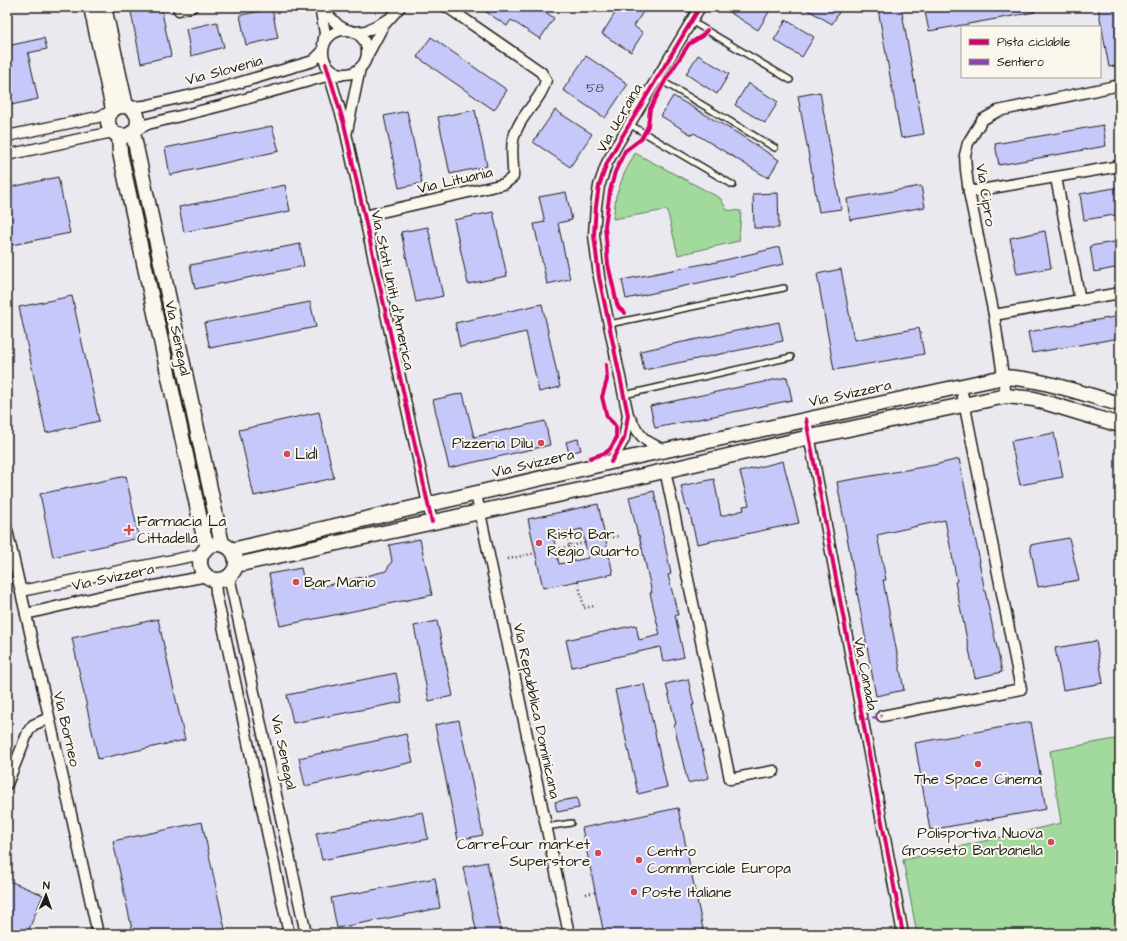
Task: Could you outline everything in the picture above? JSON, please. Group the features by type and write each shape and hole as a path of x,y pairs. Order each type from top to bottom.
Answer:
{"main road":[{"path":"91,7 120,108"},
{"path":"104,7 120,108"},
{"path":"120,108 136,112 138,117 138,126 134,131 126,136 117,134 109,126 108,121 120,108"},
{"name":"Via Senegal","path":"134,131 227,547"},
{"name":"Via Senegal","path":"117,134 203,533 205,550"},
{"name":"Via Svizzera","path":"233,571 309,541 370,527 428,505 665,450 1004,378 1021,378 1044,383 1120,404"},
{"name":"Via Svizzera","path":"370,527 432,522 810,437 1006,396 1034,399 1120,425"},
{"name":"Via Svizzera","path":"227,547 309,541"},
{"path":"218,544 227,547 236,560 233,571 225,578 211,577 203,571 201,566 205,550 218,544"}],"street":[{"path":"178,7 179,10 192,7"},
{"path":"320,7 330,19 339,26 361,37 365,42 367,56"},
{"path":"320,7 325,33 323,49 326,64 334,72 341,74 355,72 365,63 367,56 383,26 400,7"},
{"name":"Via Lituania","path":"364,216 504,184 513,178 512,153 513,140 516,131 522,119 545,87 546,80 541,72 448,7"},
{"name":"Via Ucraina","path":"665,450 649,443 643,438 628,415 599,277 594,236 596,206 599,186 607,163 700,7"},
{"path":"323,49 326,39 339,30 366,31 392,17"},
{"name":"Via Slovenia","path":"7,136 98,117 120,108 144,106 218,89 313,61 323,49"},
{"name":"Via Stati Uniti d'America","path":"326,64 328,79 347,135 432,522"},
{"name":"Via Stati Uniti d'America","path":"347,135 360,68"},
{"path":"134,131 148,124 328,79 341,74"},
{"name":"Via Cipro","path":"1006,396 994,316 968,192 965,155 968,143 982,120 998,111 1120,86"},
{"path":"7,155 104,134 117,134"},
{"path":"968,192 1120,166"},
{"path":"1056,178 1080,300"},
{"path":"994,316 1120,293"},
{"path":"882,716 1021,689 961,387"},
{"name":"Via Ucraina","path":"611,462 624,439 628,415"},
{"name":"Via Canada","path":"806,419 903,934"},
{"path":"665,470 730,779 774,771"},
{"name":"Via Repubblica Dominicana","path":"476,494 569,934"},
{"name":"Via Borneo","path":"7,530 98,934"},
{"name":"Via Svizzera","path":"21,591 205,550"},
{"name":"Via Senegal","path":"233,571 306,934"},
{"path":"211,577 216,593 289,934"},
{"name":"Via Svizzera","path":"26,614 98,597 211,577"},
{"path":"7,784 28,732 33,725 49,718"}],"lane":[{"path":"691,21 790,80"},
{"path":"657,78 775,148"},
{"path":"629,124 733,185"},
{"path":"609,324 784,288"},
{"path":"624,395 791,357"},
{"path":"546,827 571,823"}],"path":[{"path":"567,532 574,561"},
{"path":"605,539 620,536"},
{"path":"556,549 585,543"},
{"path":"508,559 536,553"},
{"path":"578,581 584,608 594,606"},
{"path":"586,894 596,892"}],"green space":[{"path":"635,153 720,198 727,210 741,211 739,241 678,255 667,210 613,219 616,196 624,174"},
{"name":"Polisportiva Nuova Grosseto Barbanella","path":"1120,738 1120,934 917,934 903,860 1061,823 1050,751"}],"building":[{"path":"130,7 161,7 171,56 141,63"},
{"path":"479,7 538,7 554,18 540,39 511,20 507,26"},
{"path":"619,7 646,7 634,26 643,33 631,52 602,34"},
{"path":"721,7 772,7 758,30"},
{"path":"803,7 842,7 832,24"},
{"path":"901,7 924,134 901,138 878,9"},
{"path":"924,7 1034,7 1035,12 929,31"},
{"path":"1098,7 1120,7 1120,65 1109,67"},
{"path":"272,9 278,38 246,45 240,15"},
{"path":"786,20 814,37 802,57 774,40"},
{"path":"217,22 224,47 191,56 186,29"},
{"path":"431,37 507,90 494,110 417,57"},
{"path":"44,38 47,49 28,53 38,99 7,106 7,46"},
{"path":"698,55 729,74 717,94 686,74"},
{"path":"586,56 628,84 605,118 563,90"},
{"path":"748,83 778,102 765,123 735,105"},
{"path":"820,92 841,209 819,212 798,96"},
{"path":"673,96 737,133 779,160 768,178 694,133 692,135 661,116"},
{"path":"475,110 487,166 450,174 438,117"},
{"path":"555,110 592,134 570,167 533,142"},
{"path":"407,111 422,183 399,188 384,116"},
{"path":"1103,125 1106,146 999,165 995,144"},
{"path":"272,126 279,151 170,175 165,148"},
{"path":"58,177 70,233 7,246 7,188"},
{"path":"285,185 290,211 184,232 179,207"},
{"path":"921,186 925,207 850,220 847,199"},
{"path":"1120,187 1120,214 1084,220 1080,194"},
{"path":"566,192 572,220 558,223 570,279 547,284 534,224 545,222 539,197"},
{"path":"778,193 779,228 754,228 753,194"},
{"path":"493,212 507,276 468,284 454,220"},
{"path":"428,227 443,296 416,302 401,232"},
{"path":"1045,231 1051,268 1017,274 1010,238"},
{"path":"1120,241 1120,267 1094,272 1090,246"},
{"path":"300,244 304,266 195,289 190,265"},
{"path":"780,247 784,264 626,299 622,280 708,264"},
{"path":"841,269 854,340 919,328 924,354 834,370 817,274"},
{"path":"72,296 99,421 46,433 19,307"},
{"path":"310,302 316,327 210,348 204,323"},
{"path":"542,304 560,387 539,392 526,332 460,347 455,323"},
{"path":"1120,316 1120,338 1032,353 1028,332"},
{"path":"779,322 783,341 644,370 640,351"},
{"path":"787,377 792,400 655,428 650,406"},
{"path":"463,393 474,437 545,421 550,445 449,468 433,400"},
{"name":"Lidl","path":"319,412 334,478 254,496 239,430"},
{"path":"1054,433 1063,477 1020,485 1011,441"},
{"path":"578,439 581,450 569,453 566,442"},
{"path":"959,459 1002,672 975,678 955,582 957,581 945,520 877,535 886,580 883,580 904,690 876,696 837,482 934,465"},
{"path":"783,461 799,523 697,544 689,510 687,511 681,486 714,479 721,516 744,510 743,506 749,505 740,472"},
{"path":"126,476 139,538 53,557 40,494"},
{"path":"654,491 671,574 668,575 678,615 675,615 684,657 663,662 660,647 572,667 566,640 636,625 639,640 660,635 639,535 638,536 629,497"},
{"path":"598,504 613,574 543,588 528,519","holes":["582,529 588,558 559,564 553,535"]},
{"path":"1069,538 1079,580 1038,587 1030,545"},
{"path":"420,539 432,595 280,626 269,574 301,568 304,582 312,589 386,571 392,561 389,545"},
{"path":"158,619 185,740 98,759 72,638"},
{"path":"437,621 453,696 429,701 414,626"},
{"path":"1096,641 1103,683 1063,690 1055,648"},
{"path":"396,673 402,702 293,723 287,695"},
{"path":"688,679 694,705 692,705 709,778 688,783 666,684"},
{"path":"644,684 667,787 638,794 615,690"},
{"path":"459,720 483,835 458,840 435,725"},
{"name":"The Space Cinema","path":"1031,722 1046,809 930,830 915,743"},
{"path":"406,734 413,762 305,786 299,758"},
{"path":"577,798 579,808 557,812 555,802"},
{"name":"Centro Commerciale Europa","path":"678,808 704,934 604,934 582,828"},
{"path":"423,812 428,839 322,860 316,833"},
{"path":"202,822 226,934 133,934 113,841"},
{"path":"487,862 502,934 477,934 463,867"},
{"path":"435,878 440,908 337,928 331,898"},
{"path":"7,880 43,895 27,934 7,934"}],"marked path":[{"path":"863,720 882,716"}],"cycle path":[{"path":"611,462 624,439 628,415 599,277 594,235 599,186 607,163 617,145 700,7"},
{"path":"625,313 617,304 608,264 605,226 610,191 615,172 625,151 641,139 648,126 650,109 665,81 689,44 702,36 707,30"},
{"path":"326,64 344,124 432,522"},
{"path":"590,458 605,453 610,449 616,439 616,427 607,417 602,397 607,380 606,365"},
{"path":"806,419 903,934"}],"place":[{"name":"Pizzeria Dilu","path":"541,443"},
{"name":"Lidl","path":"287,454"},
{"name":"Farmacia La Cittadella","path":"129,530"},
{"name":"Risto Bar Regio Quarto","path":"539,543"},
{"name":"Bar Mario","path":"296,582"},
{"name":"The Space Cinema","path":"978,764"},
{"name":"Polisportiva Nuova Grosseto Barbanella","path":"1051,842"},
{"name":"Carrefour market Superstore","path":"598,853"},
{"name":"Centro Commerciale Europa","path":"639,860"},
{"name":"Poste Italiane","path":"634,892"}]}
